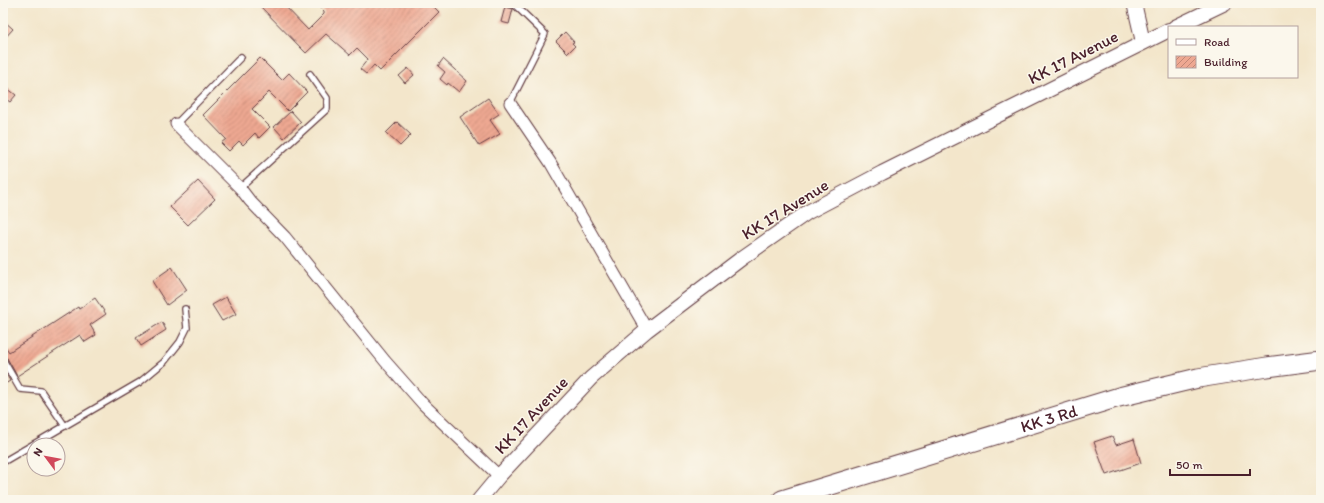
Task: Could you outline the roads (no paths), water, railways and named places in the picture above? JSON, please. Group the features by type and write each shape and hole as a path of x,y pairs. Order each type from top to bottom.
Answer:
{"highway":[{"name":"KK 3 Rd","path":"782,500 1119,397 1198,378 1321,360"}],"street":[{"path":"1134,3 1144,42"},
{"path":"1177,26 1225,3"},
{"name":"KK 17 Avenue","path":"479,500 499,476 591,378 647,330 742,258 808,212 1168,30"},
{"path":"510,103 550,162 647,330"},
{"path":"176,124 240,188 250,201 285,237 385,361 423,404 499,476"}],"lane":[{"path":"510,103 545,34 516,3"},
{"path":"176,124 241,57"},
{"path":"240,188 327,109 327,98 310,74"},
{"path":"3,462 140,382 164,362 180,342 187,328 184,309"},
{"path":"3,360 20,389 41,391 65,426"}]}
